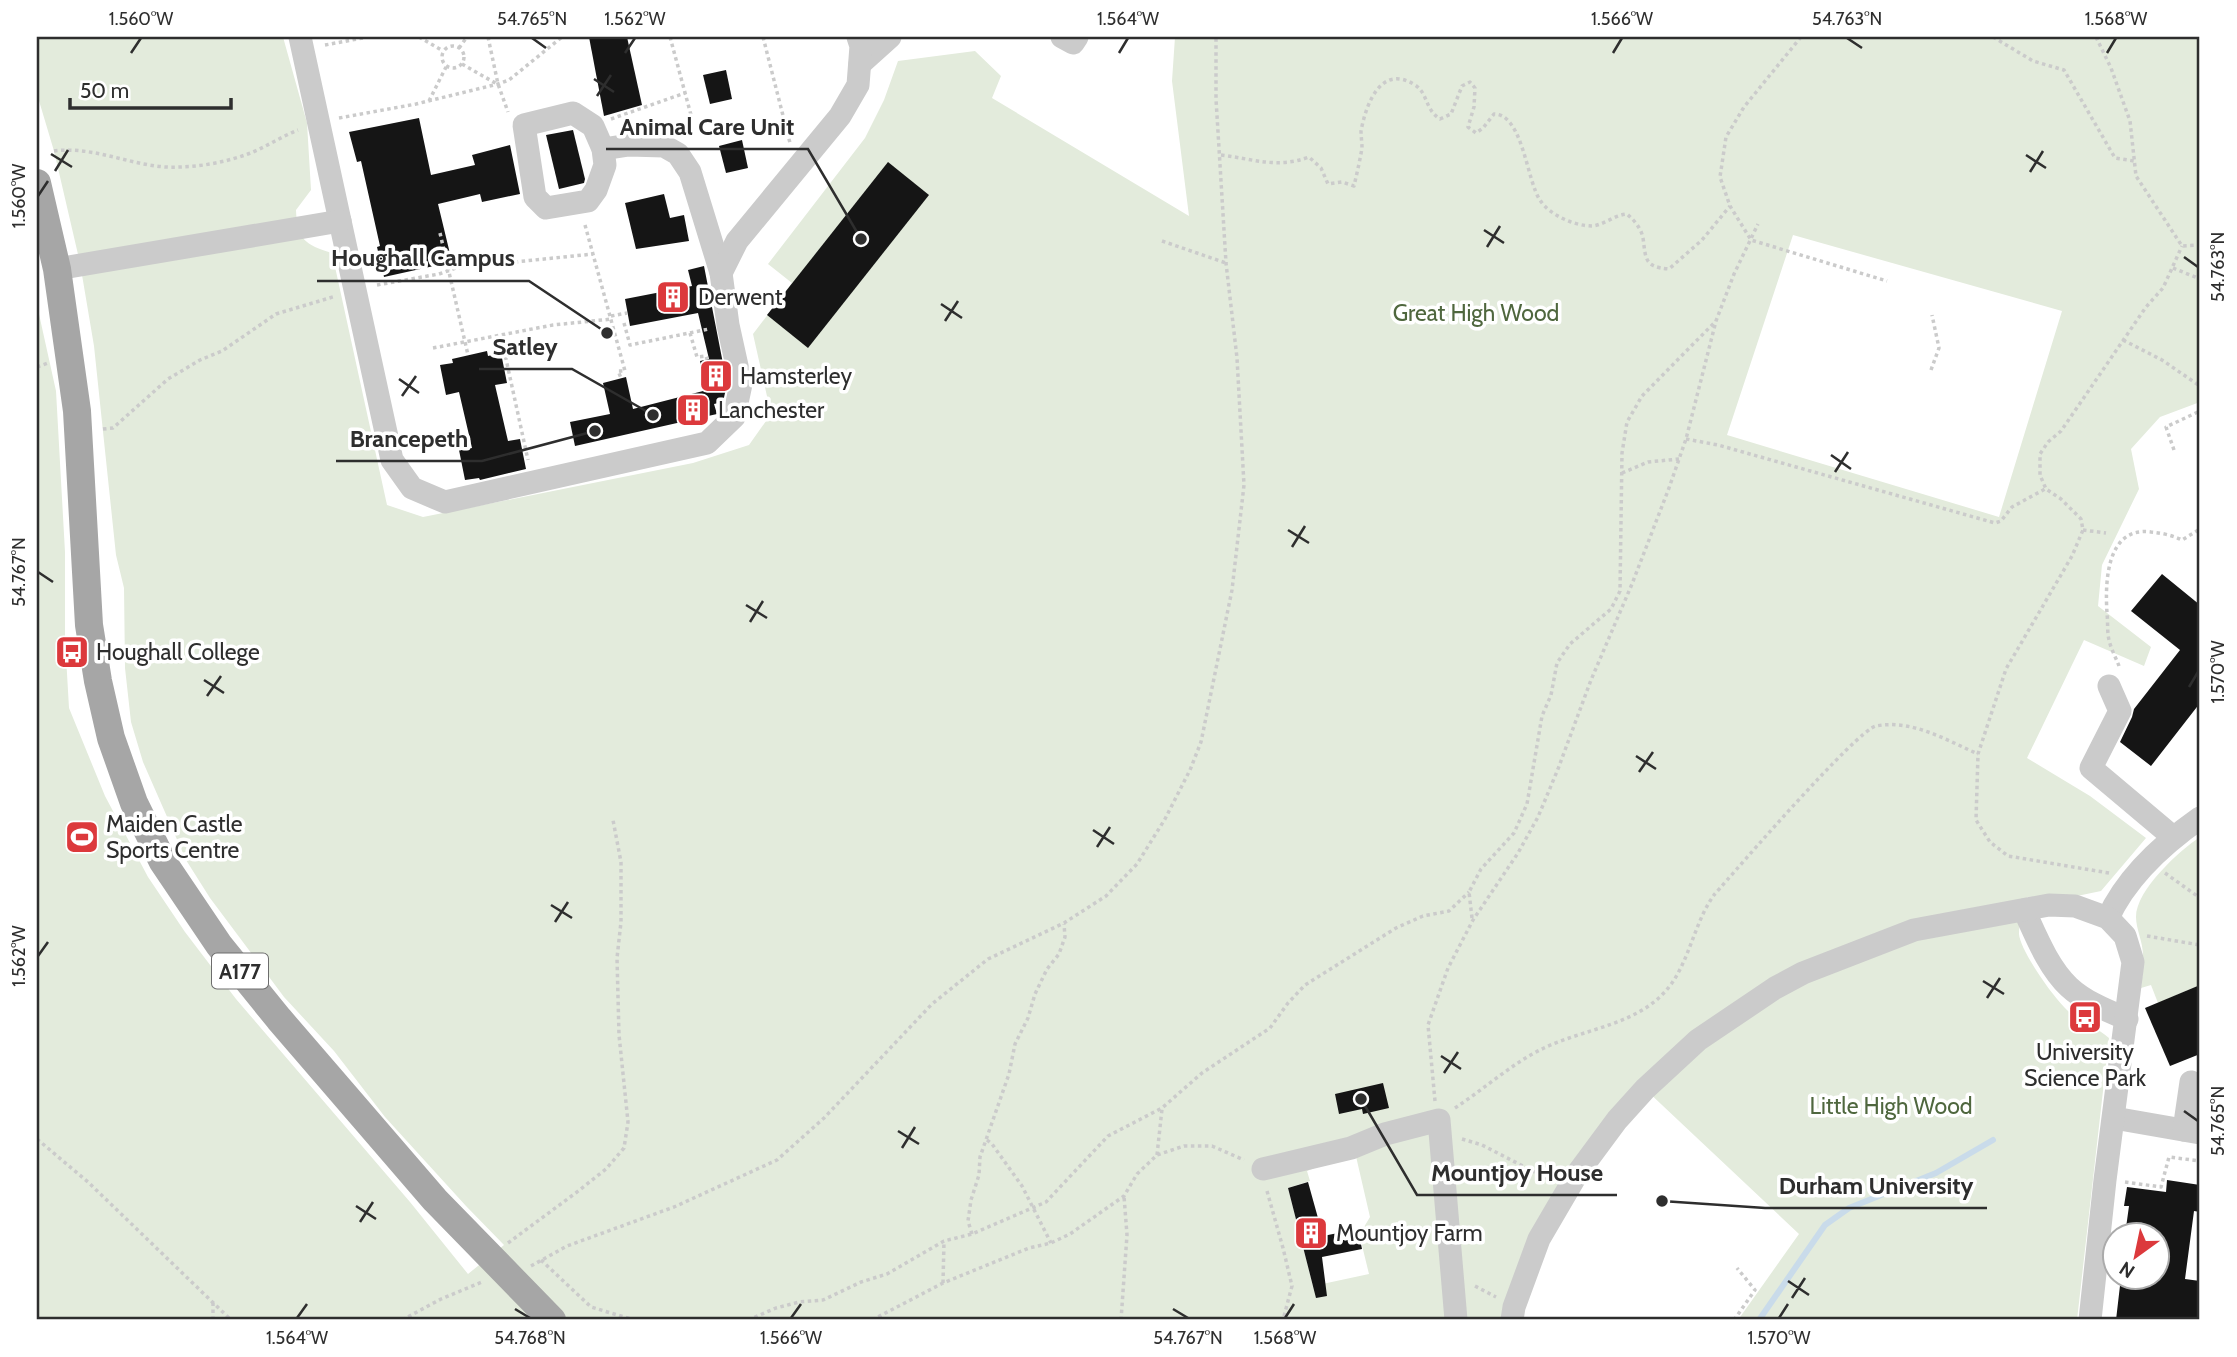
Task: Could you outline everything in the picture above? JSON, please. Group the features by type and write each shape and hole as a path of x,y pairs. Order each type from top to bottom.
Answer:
{"main road":[{"name":"A177","path":"37,183 57,268 79,430 89,625 111,738 134,803 163,862 219,945 279,1020 435,1200 552,1320"}],"lane":[{"path":"720,273 737,241 840,116 858,85 861,46 858,37"},
{"path":"860,64 890,37"},
{"path":"1062,37 1073,43 1077,37"},
{"path":"301,43 392,460 412,488 445,502 707,443 734,417 741,384 720,273 690,172 678,154 664,146 629,145 603,149"},
{"path":"573,113 593,126 603,149 605,165 596,190 588,201 546,208 535,197 524,125 573,113"},
{"path":"57,268 340,221"},
{"path":"2109,686 2120,710 2091,768 2173,837"},
{"path":"2108,918 2117,898 2141,869 2173,837 2200,818"},
{"path":"1513,1314 1539,1239 1567,1189 1617,1120 1645,1089 1698,1040 1775,988 1803,973 1914,930 2049,905 2075,906 2108,918 2125,936 2133,962 2090,1320"},
{"path":"2024,910 2050,963 2069,988 2099,1007 2127,1019"},
{"path":"2114,1118 2192,1131 2191,1082"},
{"path":"1263,1169 1351,1148 1385,1134 1440,1126 1456,1320"}],"path":[{"path":"301,43 368,37"},
{"path":"419,37 443,51"},
{"path":"459,48 467,37"},
{"path":"488,37 498,84 512,121 524,125"},
{"path":"54,151 69,149 94,152 129,162 165,167 205,166 246,155 283,135 319,122 429,101 498,84 509,80 562,37"},
{"path":"670,37 691,115 671,150"},
{"path":"763,37 796,169"},
{"path":"526,1269 567,1246 674,1207 777,1160 824,1118 932,1004 988,959 1064,923 1106,896 1137,864 1165,819 1201,742 1232,590 1244,485 1237,358 1226,263 1216,99 1216,37"},
{"path":"1801,37 1744,107 1726,138 1720,177 1730,205 1751,240 1887,281"},
{"path":"1993,37 2033,61 2064,70 2115,158 2135,161"},
{"path":"2096,37 2111,68 2130,121 2136,176 2182,246"},
{"path":"443,51 452,46 459,48 463,52 463,64"},
{"path":"443,51 443,63 446,67 453,69 463,64"},
{"path":"463,64 498,84"},
{"path":"429,101 446,67"},
{"path":"1221,155 1273,164 1293,163 1310,157 1321,169 1328,184 1342,182 1354,186 1362,148 1361,133 1369,103 1376,89 1387,80 1399,78 1413,83 1423,91 1432,112 1440,119 1451,114 1462,86 1470,82 1475,88 1474,107 1468,127 1476,133 1494,114 1506,118 1521,141 1540,201 1556,215 1583,225 1594,226 1616,215 1627,214 1635,221 1643,236 1643,253 1649,263 1670,269 1688,253 1730,205"},
{"path":"593,126 685,93"},
{"path":"579,204 625,370 618,372 621,378"},
{"path":"1440,1126 1428,1025 1448,968 1473,920 1518,853 1538,817 1679,458 1716,321 1734,274 1758,224"},
{"path":"440,233 468,355"},
{"path":"1162,241 1226,263"},
{"path":"2182,246 2200,245"},
{"path":"2182,246 2163,288 2123,340 2061,431 2048,442 2040,454 2040,475 2046,489 2061,499 2081,519 2083,530 2072,556 2006,669 1978,754 1976,820 1990,842 2008,856 2141,869 2200,898"},
{"path":"79,430 113,428 168,379 200,360 222,351 276,314 356,289 448,271 593,254"},
{"path":"2173,268 2200,279"},
{"path":"433,348 628,313"},
{"path":"1931,370 1939,348 1932,315"},
{"path":"748,1320 799,1301 823,1300 861,1282 887,1274 944,1241 972,1234 1034,1208 1056,1193 1108,1136 1162,1108 1202,1073 1270,1028 1287,1003 1305,985 1396,928 1423,916 1449,911 1469,892 1481,869 1514,833 1527,804 1542,716 1551,695 1557,663 1570,643 1611,609 1620,592 1622,453 1627,422 1642,396 1716,321"},
{"path":"624,323 630,345"},
{"path":"619,348 728,325"},
{"path":"690,333 697,357 706,356 707,359"},
{"path":"501,336 533,482"},
{"path":"2123,340 2162,360 2197,384 2200,389"},
{"path":"2174,450 2166,427 2200,411"},
{"path":"1686,439 1718,445 1995,523 2001,521 2011,507 2046,489"},
{"path":"1622,473 1648,463 1679,458"},
{"path":"2109,686 2119,668 2109,640 2105,586 2117,547 2125,536 2140,531 2182,540 2200,529"},
{"path":"2083,530 2106,533"},
{"path":"1620,592 1626,597"},
{"path":"1440,1126 1518,1064 1544,1048 1634,1015 1656,1001 1681,969 1696,925 1714,895 1846,750 1874,726 1902,724 1978,754"},
{"path":"505,1245 578,1192 606,1169 624,1148 628,1122 619,1035 617,958 621,922 621,862 612,820"},
{"path":"1469,892 1473,920"},
{"path":"972,1234 968,1221 979,1175 980,1157 1009,1074 1015,1044 1046,970 1059,954 1065,937 1064,923"},
{"path":"2125,936 2140,935 2200,945"},
{"path":"1157,1155 1162,1108"},
{"path":"1440,1126 1567,1189"},
{"path":"37,1139 89,1182 230,1320"},
{"path":"987,1140 1004,1159 1034,1208 1051,1243"},
{"path":"872,1320 943,1283 1070,1234 1124,1196 1137,1174 1157,1155 1184,1146 1212,1146 1263,1169 1292,1286 1283,1320"},
{"path":"2105,1180 2161,1187 2169,1157 2200,1161"},
{"path":"1121,1320 1126,1235 1124,1196"},
{"path":"943,1283 944,1241"},
{"path":"541,1260 591,1307 634,1320"},
{"path":"1734,1320 1755,1290 1737,1268"},
{"path":"402,1320 441,1299 484,1281 478,1275"},
{"path":"1453,1284 1468,1283 1482,1288 1513,1314"},
{"path":"213,1301 213,1320"}],"green space":[{"path":"37,37 283,37 307,123 311,190 296,210 298,228 309,244 332,253 387,505 423,517 693,463 749,445 771,414 753,334 792,283 768,264 865,138 884,100 898,61 975,51 1001,76 992,98 1189,216 1172,81 1175,37 2200,37 2200,402 2160,417 2131,449 2139,489 2102,565 2098,606 2151,647 2144,666 2084,640 2027,758 2090,796 2146,838 2101,891 2077,896 2027,897 2020,925 2021,942 2050,989 2073,1015 2109,1038 2077,1320 1738,1320 1799,1234 1645,1089 1577,1174 1512,1320 37,1320 37,305 56,391 65,552 65,639 69,708 105,796 148,877 185,932 236,999 468,1274 504,1245 385,1117 334,1051 284,997 210,898 186,860 143,762 131,722 125,668 124,588 116,555 94,346 80,263 54,151 37,94","holes":["1793,235 2062,311 1999,517 1727,435","1355,1152 1370,1217 1364,1227 1358,1229 1369,1274 1313,1286 1288,1188 1310,1181 1307,1171"]},
{"path":"2200,837 2200,985 2158,1003 2151,985 2141,988 2143,959 2136,922 2138,906 2160,872"}],"building":[{"path":"589,37 627,37 642,105 604,116"},
{"path":"726,70 732,99 710,104 703,75"},
{"path":"419,118 431,175 475,165 472,155 510,145 520,194 482,202 480,194 438,204 452,262 384,277 377,247 380,246 361,161 357,162 349,132"},
{"path":"573,130 585,179 584,183 559,189 546,135"},
{"path":"742,140 748,168 726,173 719,146"},
{"path":"888,162 929,195 808,348 767,315"},
{"path":"664,194 670,218 684,215 689,241 636,249 625,203"},
{"path":"704,266 727,384 723,402 714,404 717,414 575,446 570,422 610,414 603,383 626,377 633,409 707,390 700,361 709,359 698,313 630,326 625,299 692,286 688,270"},
{"path":"487,351 488,356 501,353 507,383 495,385 508,441 520,439 526,469 480,480 465,480 459,450 472,448 459,392 446,395 440,365 453,363 452,359"},
{"path":"2162,574 2200,605 2200,703 2151,766 2120,742 2134,709 2180,650 2131,611"},
{"path":"2200,985 2200,1054 2170,1066 2145,1008"},
{"path":"1383,1083 1389,1108 1363,1114 1362,1109 1339,1114 1335,1094"},
{"path":"2167,1180 2200,1185 2200,1212 2194,1211 2185,1279 2200,1281 2200,1320 2116,1320 2119,1290 2170,1290 2170,1220 2127,1220 2129,1206 2124,1206 2127,1187 2166,1192"},
{"name":"Mountjoy Farm","path":"1308,1182 1323,1236 1358,1229 1362,1249 1322,1257 1327,1296 1316,1298 1288,1188"}],"waterway":[{"path":"1759,1320 1825,1225 1849,1208 1936,1173 1993,1140"}],"place":[{"name":"Animal Care Unit","path":"861,239"},
{"name":"Derwent","path":"673,297"},
{"name":"Houghall Campus","path":"607,333"},
{"name":"Hamsterley","path":"716,376"},
{"name":"Lanchester","path":"693,410"},
{"name":"Satley","path":"653,415"},
{"name":"Brancepeth","path":"595,431"},
{"name":"Houghall College","path":"72,652"},
{"name":"Maiden Castle Sports Centre","path":"82,837"},
{"name":"University Science Park","path":"2085,1017"},
{"name":"Mountjoy House","path":"1361,1099"},
{"name":"Durham University","path":"1662,1201"},
{"name":"Mountjoy Farm","path":"1311,1233"}],"park label":[{"name":"Great High Wood","path":"1476,313"},
{"name":"Little High Wood","path":"1891,1106"}]}
